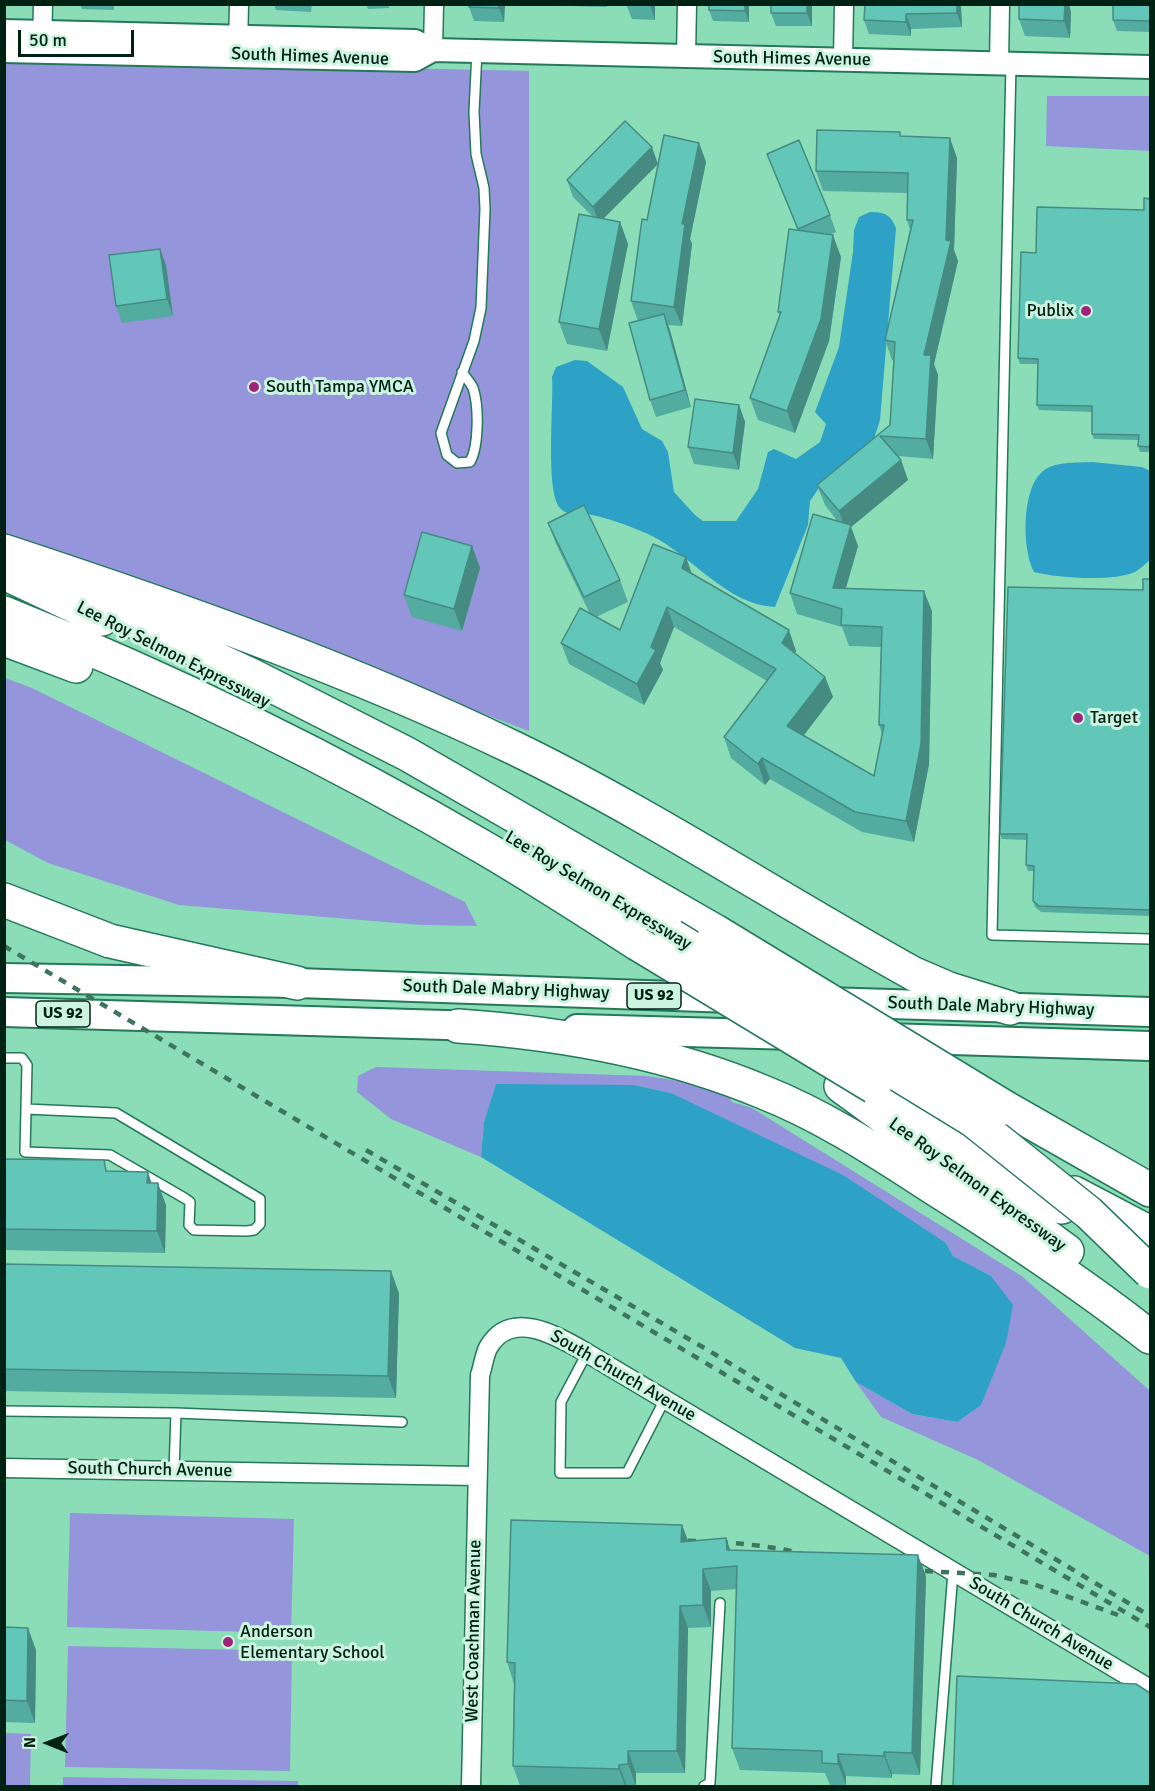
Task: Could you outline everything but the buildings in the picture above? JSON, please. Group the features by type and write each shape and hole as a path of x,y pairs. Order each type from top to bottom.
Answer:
{"highway":[{"path":"4,551 304,658 513,747 615,800 914,974 949,989 1010,1008"},
{"path":"4,564 241,670 407,754 715,931 1006,1108 1150,1190"},
{"name":"Lee Roy Selmon Expressway","path":"4,573 152,642 315,728 528,847 974,1121 1089,1213 1150,1272"},
{"path":"4,613 180,689 319,757 489,850 624,943 874,1086 1150,1233"},
{"name":"Lee Roy Selmon Expressway","path":"4,631 218,731 350,797 624,943 841,1086 1088,1266 1150,1322"},
{"path":"4,639 84,670"},
{"path":"4,900 75,930 128,947 297,983"},
{"path":"458,1026 521,1031 618,1047 730,1079 784,1101 830,1123 974,1213 1099,1297 1150,1337"},
{"path":"874,1086 1150,1266"}],"main road":[{"name":"South Dale Mabry Highway","path":"4,978 297,983 1150,1012"},
{"name":"South Dale Mabry Highway","path":"4,1012 1150,1046"}],"street":[{"path":"42,42 43,4"},
{"path":"238,47 239,4"},
{"path":"433,50 434,4"},
{"path":"686,56 687,4"},
{"path":"843,60 844,4"},
{"path":"999,4 1005,64"},
{"name":"South Himes Avenue","path":"4,32 42,42 238,47 415,60 433,50 1150,67"},
{"name":"South Himes Avenue","path":"4,51 42,42"},
{"name":"South Church Avenue","path":"4,1468 477,1476 480,1375 488,1348 501,1335 521,1327 546,1330 1150,1689"},
{"name":"West Coachman Avenue","path":"471,1786 477,1476"}],"lane":[{"path":"462,372 473,388 477,436 476,453 470,462 457,463 447,455 441,433 462,372 474,341 481,308 485,209 484,188 476,154 474,112 477,51"},
{"path":"1005,64 992,935 1150,939"},
{"path":"4,1058 22,1058 27,1065 25,1152 110,1155 190,1202 189,1225 194,1230 247,1231 254,1230 260,1224 260,1198 116,1113 26,1109"},
{"path":"587,1353 561,1401 560,1473 627,1473 665,1400"},
{"path":"4,1411 176,1413 402,1422"},
{"path":"174,1471 176,1413"},
{"path":"936,1786 952,1572"},
{"path":"704,1786 710,1783 720,1603"}],"shaded area":[{"name":"South Tampa YMCA","path":"5,59 529,71 529,731 5,533"},
{"path":"1047,96 1150,96 1150,151 1046,146"},
{"path":"870,212 887,215 896,228 880,420 873,442 819,488 810,501 808,525 775,607 757,604 725,589 680,554 650,535 609,519 569,513 560,508 555,499 551,466 552,377 556,367 575,360 587,361 623,387 642,429 662,441 668,452 674,492 703,521 736,521 758,489 768,452 774,449 796,459 820,442 826,424 815,412 839,347 853,252 854,230 859,217"},
{"path":"1092,462 1142,467 1150,471 1150,560 1135,572 1113,577 1070,577 1034,572 1027,550 1026,520 1027,505 1036,479 1043,471 1054,466"},
{"path":"5,678 32,688 465,902 477,926 422,925 179,905 48,863 5,840"},
{"path":"376,1067 647,1076 723,1088 732,1102 752,1108 1023,1277 1150,1391 1150,1556 978,1460 881,1417 856,1382 912,1414 957,1422 991,1276 953,1256 946,1243 671,1093 634,1085 496,1085 484,1122 481,1157 391,1119 357,1092 358,1076"},
{"path":"496,1084 634,1085 671,1093 843,1175 946,1243 953,1256 991,1276 1013,1305 1006,1343 981,1405 957,1422 912,1414 856,1382 841,1358 795,1348 481,1157 484,1122"},
{"path":"70,1513 294,1519 291,1633 67,1627"},
{"path":"68,1646 292,1651 290,1771 65,1767"},
{"path":"5,1733 31,1734 30,1786 5,1786"},
{"path":"63,1777 298,1781 298,1786 63,1786"}],"railway":[{"path":"4,946 1150,1627"},
{"path":"366,1150 711,1352 1150,1616"},
{"path":"672,1540 759,1546 811,1556"},
{"path":"909,1570 994,1575 1033,1584 1118,1615"}],"place":[{"name":"Publix","path":"1086,311"},
{"name":"South Tampa YMCA","path":"254,387"},
{"name":"Target","path":"1078,718"},
{"name":"Anderson Elementary School","path":"228,1642"}]}
